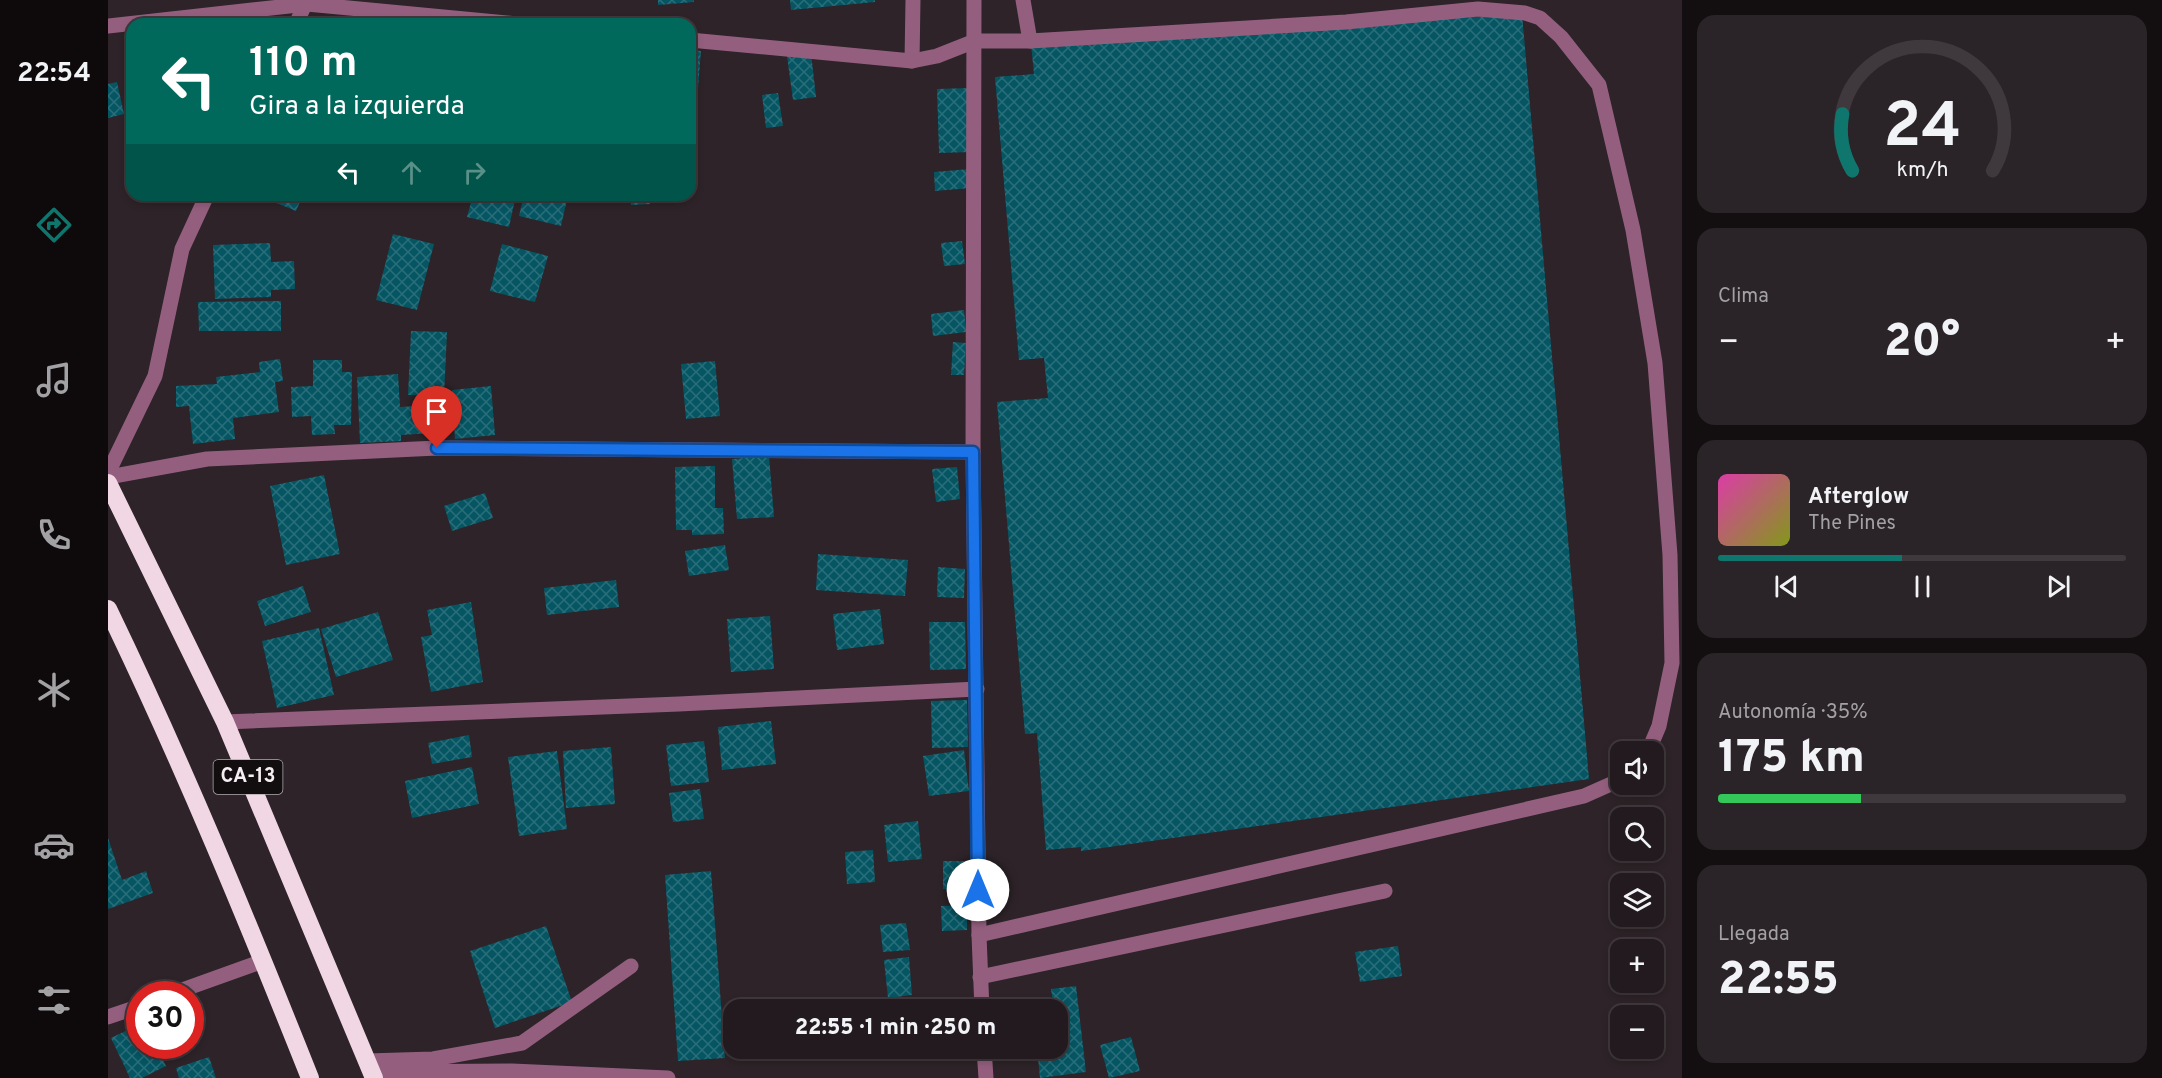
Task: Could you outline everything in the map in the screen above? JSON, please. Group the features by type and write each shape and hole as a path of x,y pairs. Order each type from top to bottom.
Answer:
{"highway":[{"name":"CA-13","path":"108,483 225,722 370,1071"},
{"name":"CA-13","path":"108,609 146,689 264,961 309,1078"}],"street":[{"path":"912,61 913,0"},
{"path":"975,0 973,452 981,999"},
{"path":"1023,0 1030,41"},
{"path":"299,18 307,2"},
{"path":"174,18 307,2 460,18"},
{"path":"696,41 912,61 937,56 975,41 1030,41 1346,22 1521,6 1540,18 1561,37 1599,85 1634,230 1654,363 1670,555 1672,663 1659,726 1653,741"},
{"path":"108,26 126,24"},
{"path":"108,475 155,375 182,249 204,201"},
{"path":"108,475 207,459 437,448 973,452"},
{"path":"225,722 679,704 977,689"},
{"path":"979,935 1584,796 1610,784"},
{"path":"980,977 1385,891"},
{"path":"204,982 264,961"},
{"path":"370,1071 522,1043 631,966"},
{"path":"108,1017 126,1011"},
{"path":"985,1059 986,1078"},
{"path":"370,1071 512,1071 668,1078"}],"building":[{"path":"658,0 694,0 694,2 658,5"},
{"path":"790,0 875,0 875,2 791,10"},
{"path":"1522,14 1589,779 1081,851 1081,847 1046,850 1037,733 1025,734 997,402 1048,398 1044,358 1019,360 995,77 1034,74 1031,44"},
{"path":"696,51 701,51 698,88 696,88"},
{"path":"811,53 816,97 793,100 787,56"},
{"path":"117,82 124,114 108,118 108,84"},
{"path":"970,88 972,152 939,153 937,89"},
{"path":"778,93 783,126 766,128 762,95"},
{"path":"970,169 971,188 935,191 934,172"},
{"path":"272,201 300,201 296,211"},
{"path":"471,201 515,201 509,227 467,217"},
{"path":"523,201 567,201 561,226 519,216"},
{"path":"631,201 650,201 650,204 631,205"},
{"path":"393,234 434,244 417,310 376,300"},
{"path":"962,241 965,264 944,266 941,243"},
{"path":"270,243 271,262 294,261 295,289 271,290 271,297 215,299 213,245"},
{"path":"502,244 548,256 535,302 490,291"},
{"path":"281,301 281,331 199,331 198,302"},
{"path":"964,310 966,332 933,336 931,314"},
{"path":"411,331 447,332 444,396 408,395"},
{"path":"953,342 966,343 964,375 951,375"},
{"path":"280,359 283,381 275,382 279,412 233,418 235,439 193,444 189,406 176,407 176,386 217,384 216,377 260,372 259,362"},
{"path":"313,360 342,360 342,372 352,372 351,425 334,425 335,434 312,435 311,416 292,417 291,387 313,386"},
{"path":"715,361 720,416 686,419 681,364"},
{"path":"398,374 400,407 432,405 433,433 401,435 401,441 360,443 357,377"},
{"path":"491,386 495,435 455,439 452,390"},
{"path":"769,456 774,517 737,519 732,459"},
{"path":"715,466 715,508 723,508 724,534 692,535 692,530 676,530 675,467"},
{"path":"957,467 960,499 936,502 932,469"},
{"path":"324,475 340,554 286,565 270,486"},
{"path":"485,493 493,518 452,531 444,506"},
{"path":"725,545 729,570 689,576 685,551"},
{"path":"818,554 908,560 905,596 816,590"},
{"path":"938,567 965,569 964,598 937,597"},
{"path":"616,580 619,607 547,615 544,588"},
{"path":"303,586 311,612 265,626 257,601"},
{"path":"471,602 483,682 431,692 421,637 432,635 427,610"},
{"path":"880,609 884,644 837,650 833,614"},
{"path":"378,612 393,660 336,677 321,629"},
{"path":"770,616 774,669 731,672 727,619"},
{"path":"929,622 965,622 966,669 930,670"},
{"path":"319,628 334,695 277,708 262,641"},
{"path":"967,700 968,747 932,748 931,701"},
{"path":"771,721 776,764 722,770 718,727"},
{"path":"469,735 472,757 432,764 428,743"},
{"path":"704,741 709,782 671,786 666,745"},
{"path":"611,747 615,804 566,808 563,751"},
{"path":"964,750 969,791 929,796 923,756"},
{"path":"557,751 567,829 519,836 508,757"},
{"path":"472,767 479,804 412,818 405,781"},
{"path":"700,789 704,819 673,822 669,793"},
{"path":"918,821 922,859 888,862 884,825"},
{"path":"108,838 122,880 146,871 153,893 108,909"},
{"path":"873,850 875,882 847,884 845,852"},
{"path":"943,861 972,861 972,890 943,889"},
{"path":"711,871 723,1058 678,1061 665,875"},
{"path":"967,905 967,930 942,931 941,906"},
{"path":"906,923 910,950 883,952 880,925"},
{"path":"546,926 572,1002 495,1028 470,951"},
{"path":"1398,946 1402,976 1360,982 1355,952"},
{"path":"909,957 912,995 888,998 884,960"},
{"path":"1076,986 1086,1072 1040,1078 1038,1059 1068,1059 1068,999 1052,999 1051,989"},
{"path":"126,1031 126,1059 162,1059 166,1066 142,1078 130,1078 111,1038"},
{"path":"1131,1037 1140,1071 1109,1078 1100,1045"},
{"path":"209,1057 216,1078 179,1078 176,1068"}],"route":[{"path":"437,448 973,452 978,890"}]}
